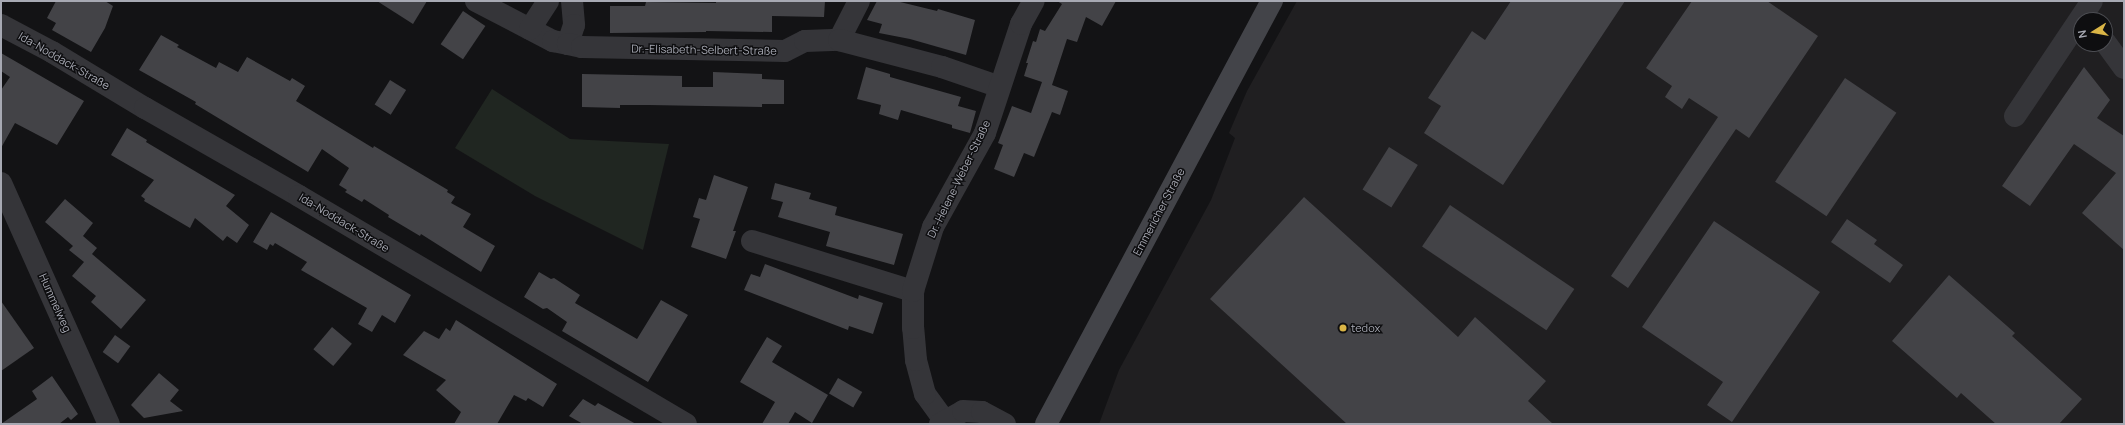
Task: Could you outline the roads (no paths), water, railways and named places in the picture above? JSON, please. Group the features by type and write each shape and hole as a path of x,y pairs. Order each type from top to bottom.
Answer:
{"main road":[{"name":"Emmericher Straße","path":"1046,424 1272,1"}],"street":[{"name":"Dr.-Elisabeth-Selbert-Straße","path":"476,1 553,42 600,48 785,51 805,41 839,40 942,67 1000,87"},
{"path":"530,29 548,1"},
{"path":"568,44 574,25 572,1"},
{"path":"839,40 859,1"},
{"name":"Dr.-Helene-Weber-Straße","path":"942,422 925,394 916,360 913,328 913,291 933,228 985,133 1022,24 1034,1"},
{"path":"2015,116 2088,11"},
{"name":"Ida-Noddack-Straße","path":"1,25 52,52 144,108 299,196 686,424"},
{"path":"2112,52 2124,68"},
{"name":"Hummelweg","path":"1,183 109,424"},
{"path":"752,241 913,291"},
{"path":"942,422 963,411 982,412 1005,424"}],"place":[{"name":"tedox","path":"1343,328"}]}
